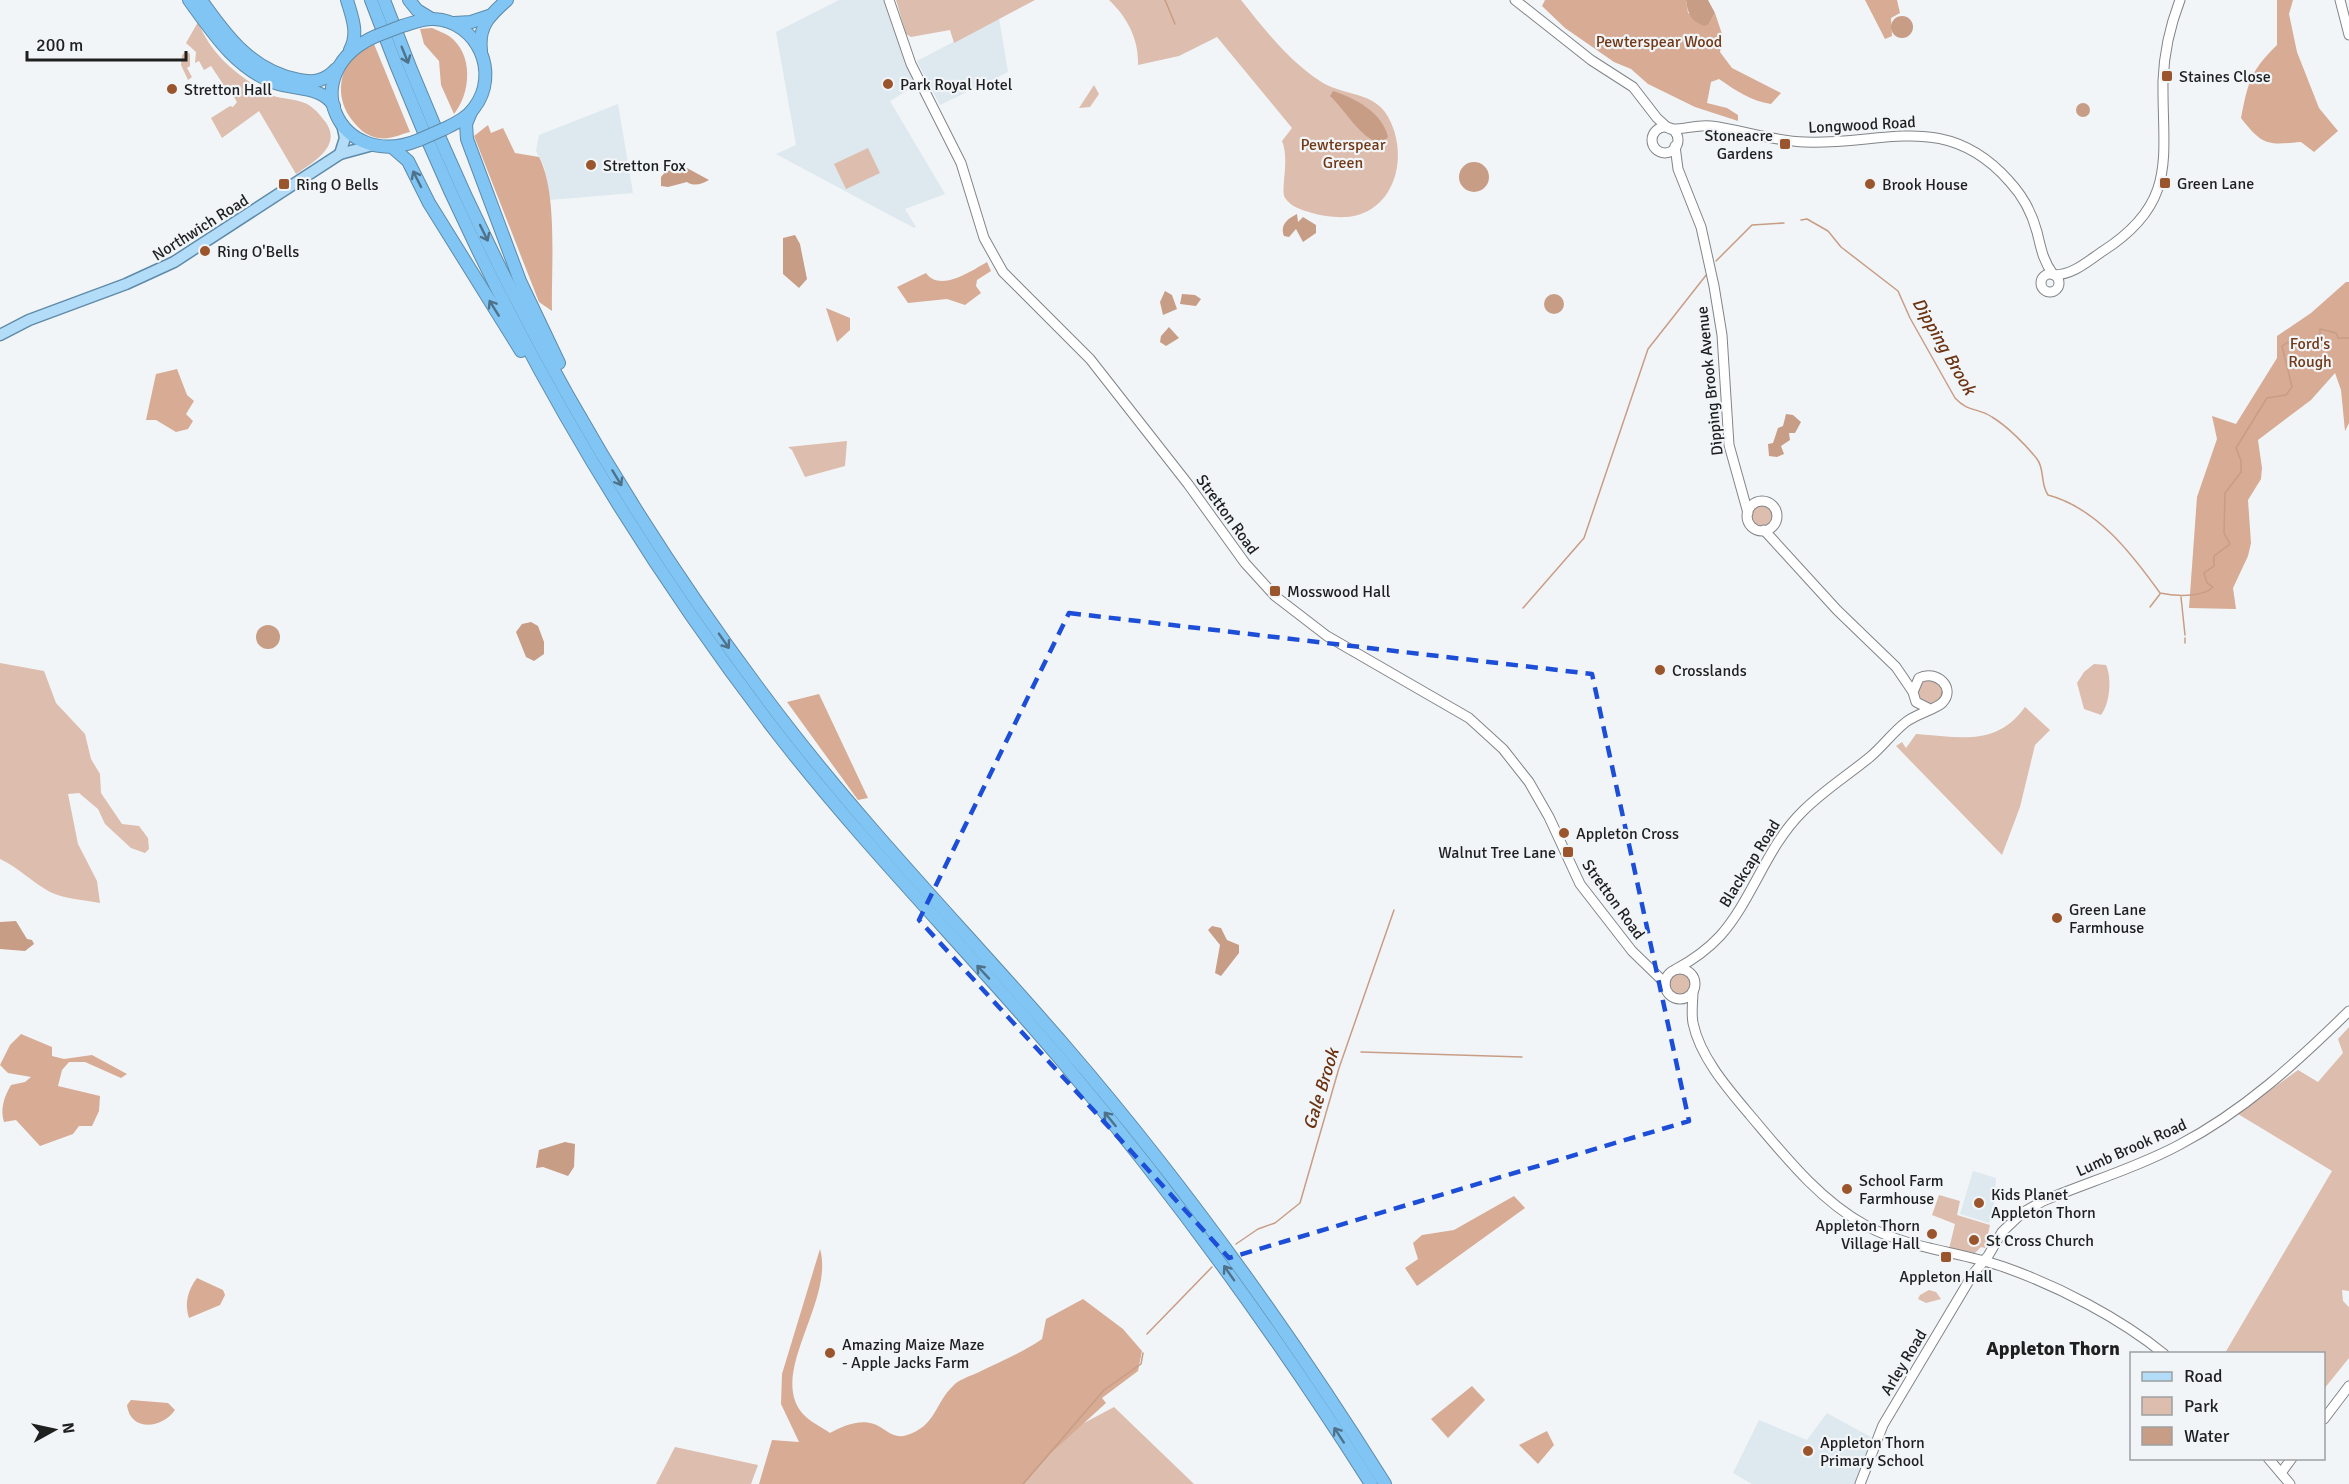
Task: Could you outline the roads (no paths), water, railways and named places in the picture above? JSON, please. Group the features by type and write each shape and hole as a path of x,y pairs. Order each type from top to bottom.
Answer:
{"highway":[{"path":"189,0 221,44 244,66 275,83 321,94 334,107"},
{"path":"201,0 238,48 265,68 281,75 311,82 324,79 336,69 352,46 354,29 347,0"},
{"path":"371,0 410,99 465,224 519,331 612,493 689,612 775,730 897,877 1058,1057 1164,1186 1281,1347 1371,1484"},
{"path":"384,0 442,144 499,264 602,453 697,602 782,720 871,829 1066,1047 1173,1179 1283,1329 1385,1484"},
{"path":"409,0 426,16 454,23 471,22 489,16"},
{"path":"507,0 489,16 480,34 486,81 479,101 471,112 466,128 467,139 520,281 586,412 602,453"},
{"path":"352,46 426,16"},
{"path":"454,23 470,35 481,51"},
{"path":"336,69 332,89 334,107 342,124 358,139 373,145 393,148 419,140 444,129 471,112"},
{"path":"393,148 404,156 498,314 552,400 572,426"}],"main road":[{"path":"340,154 345,138 342,124"},
{"name":"Northwich Road","path":"0,335 29,320 118,287 174,262 340,154 373,145"}],"street":[{"name":"Stretton Road","path":"889,0 911,64 959,157 984,238 1004,272 1097,368 1183,478 1245,563 1275,596 1327,636 1469,718 1503,749 1529,782 1549,817 1576,877 1643,962 1665,983"},
{"path":"1515,0 1591,60 1633,87 1652,111 1677,136 1676,145"},
{"path":"2073,271 2045,275 2040,285 2045,292 2051,293 2073,271 2128,233 2149,208 2159,187 2165,159 2164,67 2169,35 2180,0"},
{"path":"2340,0 2349,35"},
{"path":"1652,111 1654,133 1652,142 1660,152 1670,151 1693,127"},
{"name":"Longwood Road","path":"1669,128 1716,127 1765,138 1799,142 1850,142 1916,134 1951,141 1983,158 2018,191 2033,218 2043,256 2054,275"},
{"path":"1654,133 1660,128 1669,128"},
{"name":"Dipping Brook Avenue","path":"1676,145 1678,169 1701,227 1714,286 1722,335 1728,438 1748,513"},
{"name":"Dipping Brook Avenue","path":"1660,152 1678,169"},
{"name":"Longwood Road","path":"2041,279 2043,256"},
{"path":"2054,275 2059,282 2058,288"},
{"path":"1741,486 1760,501 1773,506 1782,548"},
{"path":"1760,501 1752,505 1748,513 1752,526 1764,530 1837,610 1896,667 1920,705 1928,708 1941,704 1946,691 1940,678 1924,676 1896,667"},
{"path":"1764,530 1772,527 1776,519"},
{"path":"1913,695 1916,682 1924,676"},
{"name":"Blackcap Road","path":"1905,722 1913,695"},
{"name":"Blackcap Road","path":"1674,970 1703,953 1721,935 1772,850 1801,813 1870,756 1905,722 1928,708"},
{"name":"Blackcap Road","path":"1694,980 1696,966 1703,953"},
{"name":"Stretton Road","path":"1643,962 1660,969 1674,970"},
{"path":"1693,991 1687,997 1679,998 1670,995 1665,983 1674,970 1689,972 1694,980 1693,1019"},
{"path":"1679,998 1693,1019 1706,1056 1739,1102 1791,1161 1833,1203 1851,1217 1878,1231 1931,1250 1982,1261 2022,1275 2098,1311 2137,1333 2163,1352"},
{"name":"Lumb Brook Road","path":"1982,1261 2002,1232 2022,1213 2043,1201 2178,1146 2220,1121 2298,1061 2349,1011"},
{"name":"Arley Road","path":"1860,1484 1883,1425 1982,1261"},
{"path":"2325,1418 2349,1386"},
{"path":"2270,1460 2290,1484"},
{"path":"2281,1473 2291,1460"}],"water":[{"path":"1686,0 1708,0 1715,13 1709,24 1704,26 1693,19"},
{"path":"1902,16 1910,19 1913,27 1910,35 1902,38 1894,35 1891,27 1894,19"},
{"path":"1333,91 1367,108 1380,121 1388,137 1381,144 1366,135 1330,96"},
{"path":"2083,103 2088,105 2090,110 2088,115 2083,117 2078,115 2076,110 2078,105"},
{"path":"1474,162 1480,163 1488,171 1488,183 1480,191 1474,192 1468,191 1460,183 1459,177 1460,171 1468,163"},
{"path":"687,168 709,180 698,184 687,182 668,187 661,186 661,177 666,171"},
{"path":"1297,214 1298,222 1303,217 1316,225 1316,233 1303,242 1296,229 1289,237 1284,236 1283,232 1285,223"},
{"path":"795,235 800,244 807,279 799,288 783,274 783,238"},
{"path":"1165,291 1172,295 1177,309 1163,315 1160,302"},
{"path":"1182,294 1195,295 1201,299 1196,306 1180,304"},
{"path":"1554,294 1561,297 1564,304 1561,311 1554,314 1547,311 1544,304 1547,297"},
{"path":"1169,327 1179,338 1166,346 1160,342 1161,336"},
{"path":"1786,414 1793,415 1801,422 1795,433 1789,433 1790,440 1781,446 1784,454 1777,457 1769,456 1768,444 1773,443 1778,428 1783,426"},
{"path":"531,622 538,626 544,642 544,654 534,661 526,657 516,632 522,624"},
{"path":"268,625 276,629 280,637 276,645 268,649 260,645 256,637 260,629"},
{"path":"16,921 27,939 32,940 34,944 25,951 0,949 0,922"},
{"path":"1212,926 1221,928 1227,940 1239,945 1239,953 1221,976 1215,973 1220,945 1208,930"},
{"path":"565,1142 575,1144 574,1167 568,1176 543,1167 536,1168 539,1150"}],"waterway":[{"path":"1165,0 1175,24"},
{"name":"Dipping Brook","path":"1801,220 1807,219 1828,231 1841,247 1898,291 1910,318 1955,398 1965,406 1992,417 2016,436 2039,463 2048,495 2066,501 2098,521 2138,563 2160,593 2195,595 2213,587 2207,583 2204,573 2214,566 2214,556 2230,544 2224,533 2225,493 2241,472 2241,461 2236,448 2267,398 2286,395 2292,387 2282,346 2288,342 2308,351 2312,340 2322,342 2324,337 2320,335 2320,329 2336,333 2338,338 2349,338"},
{"name":"Dipping Brook","path":"1716,261 1752,225 1784,223"},
{"name":"Dipping Brook","path":"1523,608 1584,538 1648,349 1707,274"},
{"path":"2150,607 2160,594"},
{"path":"2181,597 2185,635"},
{"path":"2185,638 2185,643"},
{"name":"Gale Brook","path":"1236,1244 1258,1229 1275,1223 1300,1203 1339,1068 1394,910"},
{"path":"1361,1052 1522,1057"},
{"name":"Gale Brook","path":"1147,1334 1212,1267"},
{"name":"Gale Brook","path":"1023,1484 1104,1390 1141,1364 1143,1353"}],"place":[{"name":"Staines Close","path":"2167,76"},
{"name":"Park Royal Hotel","path":"888,84"},
{"name":"Stretton Hall","path":"172,89"},
{"name":"Stoneacre Gardens","path":"1785,144"},
{"name":"Stretton Fox","path":"591,165"},
{"name":"Green Lane","path":"2165,183"},
{"name":"Ring O Bells","path":"284,184"},
{"name":"Brook House","path":"1870,184"},
{"name":"Ring O'Bells","path":"205,251"},
{"name":"Mosswood Hall","path":"1275,591"},
{"name":"Crosslands","path":"1660,670"},
{"name":"Appleton Cross","path":"1564,833"},
{"name":"Walnut Tree Lane","path":"1568,852"},
{"name":"Green Lane Farmhouse","path":"2057,918"},
{"name":"School Farm Farmhouse","path":"1847,1189"},
{"name":"Kids Planet Appleton Thorn","path":"1979,1203"},
{"name":"Appleton Thorn Village Hall","path":"1932,1234"},
{"name":"St Cross Church","path":"1974,1240"},
{"name":"Appleton Hall","path":"1946,1257"},
{"name":"Amazing Maize Maze - Apple Jacks Farm","path":"830,1353"},
{"name":"Appleton Thorn Primary School","path":"1808,1451"}],"district":[{"name":"Appleton Thorn","path":"2053,1348"}],"park label":[{"name":"Pewterspear Wood","path":"1659,41"},
{"name":"Pewterspear Green","path":"1343,153"},
{"name":"Ford's Rough","path":"2310,352"}]}
